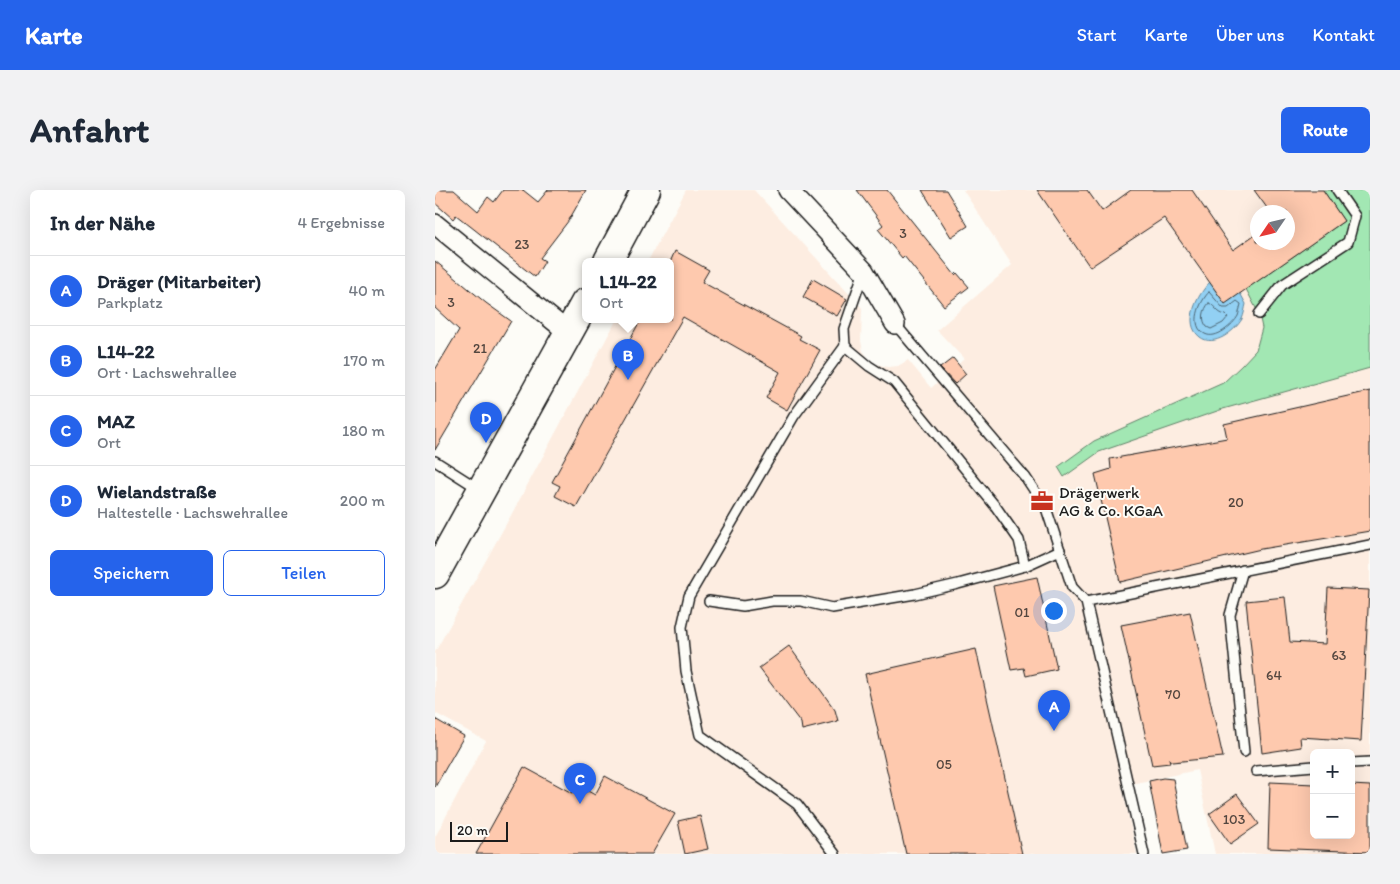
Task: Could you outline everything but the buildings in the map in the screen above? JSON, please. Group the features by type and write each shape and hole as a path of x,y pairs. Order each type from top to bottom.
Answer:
{"main road":[{"path":"609,258 645,190"},
{"path":"435,574 582,309"}],"street":[{"path":"788,190 864,271 895,324"},
{"path":"435,224 569,333"}],"lane":[{"path":"1259,314 1282,285 1348,242 1355,216 1337,190"},
{"path":"835,854 797,804 700,735 686,671 682,628 689,596 731,523 794,416 845,346 844,329 864,271"},
{"path":"895,324 1026,478 1046,508 1072,587 1086,602 1144,854"},
{"path":"845,346 869,366 894,382 996,507 1019,540 1025,566"},
{"path":"435,461 482,490"},
{"path":"1086,602 1370,545"},
{"path":"709,601 743,606 771,601 801,601 832,608 915,594 1025,566 1060,550"},
{"path":"1243,570 1230,615 1244,752"},
{"path":"1355,763 1370,762"},
{"path":"1256,771 1310,766"}],"shaded area":[{"path":"686,190 754,190 862,308 861,341 863,351 869,359 876,364 888,367 898,366 908,360 931,388 964,359 937,330 1012,265 963,190 1370,190 1370,854 1215,854 1197,770 1122,786 1137,854 435,854 435,837 486,741 435,713 435,652 615,323 674,323 674,258 650,258"}],"green space":[{"path":"1323,190 1370,190 1370,368 1223,409 1099,452 1064,477 1058,467 1094,441 1223,383 1256,350 1262,328 1259,314 1246,289 1344,221"}],"water":[{"path":"1210,282 1240,293 1246,304 1239,324 1224,337 1211,341 1200,337 1192,324 1197,301"}],"place":[{"name":"L14-22","path":"628,380"},
{"name":"Wielandstraße","path":"486,443"},
{"name":"Drägerwerk AG & Co. KGaA","path":"1042,501"},
{"name":"Dräger (Mitarbeiter)","path":"1054,731"},
{"name":"MAZ","path":"580,804"}]}
